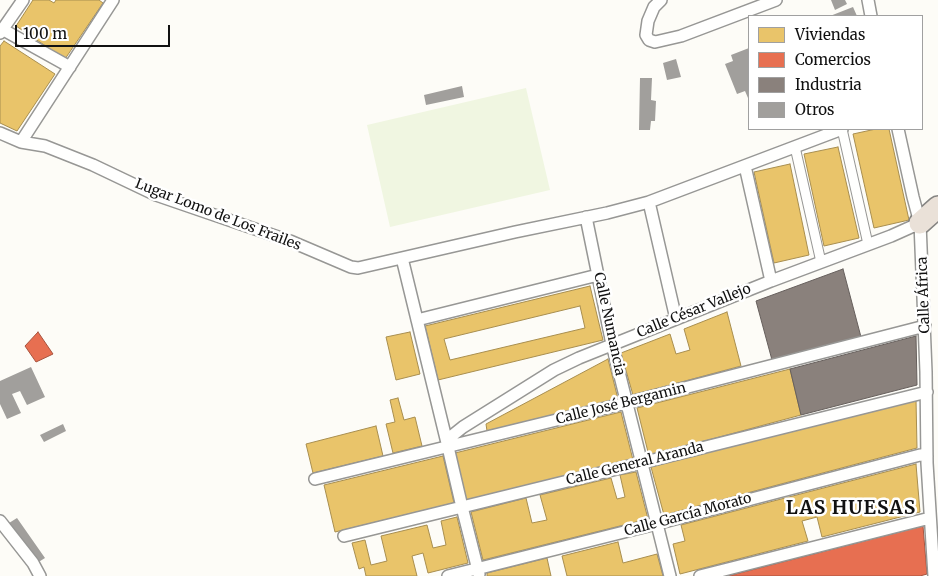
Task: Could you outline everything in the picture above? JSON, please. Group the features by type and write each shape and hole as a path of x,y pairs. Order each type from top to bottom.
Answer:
{"highway":[{"path":"920,223 938,207"}],"street":[{"path":"23,0 1,31 70,67"},
{"path":"21,142 113,0"},
{"path":"661,0 654,7 648,21 646,35 649,40 655,42 681,36 776,0"},
{"path":"868,0 871,15"},
{"path":"479,572 402,258 649,202 839,130"},
{"path":"842,130 868,244"},
{"name":"Calle África","path":"898,130 920,223 927,392 927,456 934,576"},
{"name":"Lugar Lomo de Los Frailes","path":"0,132 21,142 45,146 93,165 156,195 290,241 351,267 358,268 402,258"},
{"path":"794,147 821,262"},
{"path":"744,166 771,280"},
{"path":"649,202 676,318"},
{"name":"Calle Numancia","path":"586,217 612,344 670,576"},
{"name":"Calle César Vallejo","path":"448,447 453,435 463,426 554,370 676,318 920,223"},
{"path":"417,320 598,275"},
{"name":"Calle José Bergamin","path":"315,479 626,403 925,326"},
{"name":"Calle General Aranda","path":"344,536 927,392"},
{"path":"441,418 452,425 463,426"},
{"path":"477,419 473,426 473,432 478,439"},
{"name":"Calle García Morato","path":"448,576 479,572 920,455 927,456"},
{"path":"700,576 930,518"},
{"path":"0,521 33,563 40,576"}],"green space":[{"path":"526,88 550,190 390,227 367,125"}],"building: Viviendas":[{"path":"33,0 49,0 54,3 56,0 99,0 103,3 65,59 16,26"},
{"path":"4,41 55,74 17,131 0,123 0,46"},
{"path":"871,130 889,130 909,220 874,228 853,134"},
{"path":"838,147 859,238 824,246 804,154"},
{"path":"790,164 809,255 774,263 754,172"},
{"path":"590,286 603,340 438,380 425,326","holes":["580,306 585,328 450,360 444,339"]},
{"path":"727,312 741,366 633,395 621,353 670,334 676,354 690,350 684,329"},
{"path":"410,332 420,374 396,380 386,337"},
{"path":"608,359 618,399 487,431 486,424"},
{"path":"790,369 801,415 649,456 637,408"},
{"path":"398,398 404,420 415,417 422,446 393,453 386,424 395,422 390,400"},
{"path":"916,399 917,448 664,515 651,467"},
{"path":"621,412 633,460 466,500 455,453"},
{"path":"376,426 383,456 313,473 306,444"},
{"path":"443,456 454,503 335,532 324,485"},
{"path":"916,464 920,512 822,537 817,517 802,521 808,541 680,574 673,544 685,541 681,525"},
{"path":"636,472 648,519 483,560 471,512 526,498 532,523 547,520 540,495 611,478 617,499 625,497 620,475"},
{"path":"457,517 468,563 428,573 423,553 412,556 417,576 366,576 364,567 359,569 352,543 365,540 371,565 387,561 381,536 427,525 433,548 446,545 441,521"},
{"path":"618,542 623,563 657,554 663,576 567,576 562,556"},
{"path":"547,558 551,576 487,576 487,573"}],"building: Comercios":[{"path":"38,332 53,354 36,362 25,346"},
{"path":"923,526 927,574 920,576 728,576"}],"building: Industria":[{"path":"843,269 861,337 772,360 756,301"},
{"path":"916,336 917,385 801,415 790,369"}],"building: Otros":[{"path":"831,0 845,0 847,4 835,10"},
{"path":"853,7 857,15 833,15"},
{"path":"748,48 748,98 745,91 737,94 725,64 733,61 731,55"},
{"path":"676,59 681,77 667,80 663,63"},
{"path":"640,78 652,78 651,100 656,101 655,121 651,121 650,130 639,130"},
{"path":"462,86 464,97 426,105 424,95"},
{"path":"31,367 45,397 27,405 20,391 12,394 21,413 7,419 0,404 0,381"},
{"path":"63,424 66,431 44,442 40,435"},
{"path":"17,518 45,558 37,563 9,523"}],"district":[{"name":"LAS HUESAS","path":"851,509"}]}
